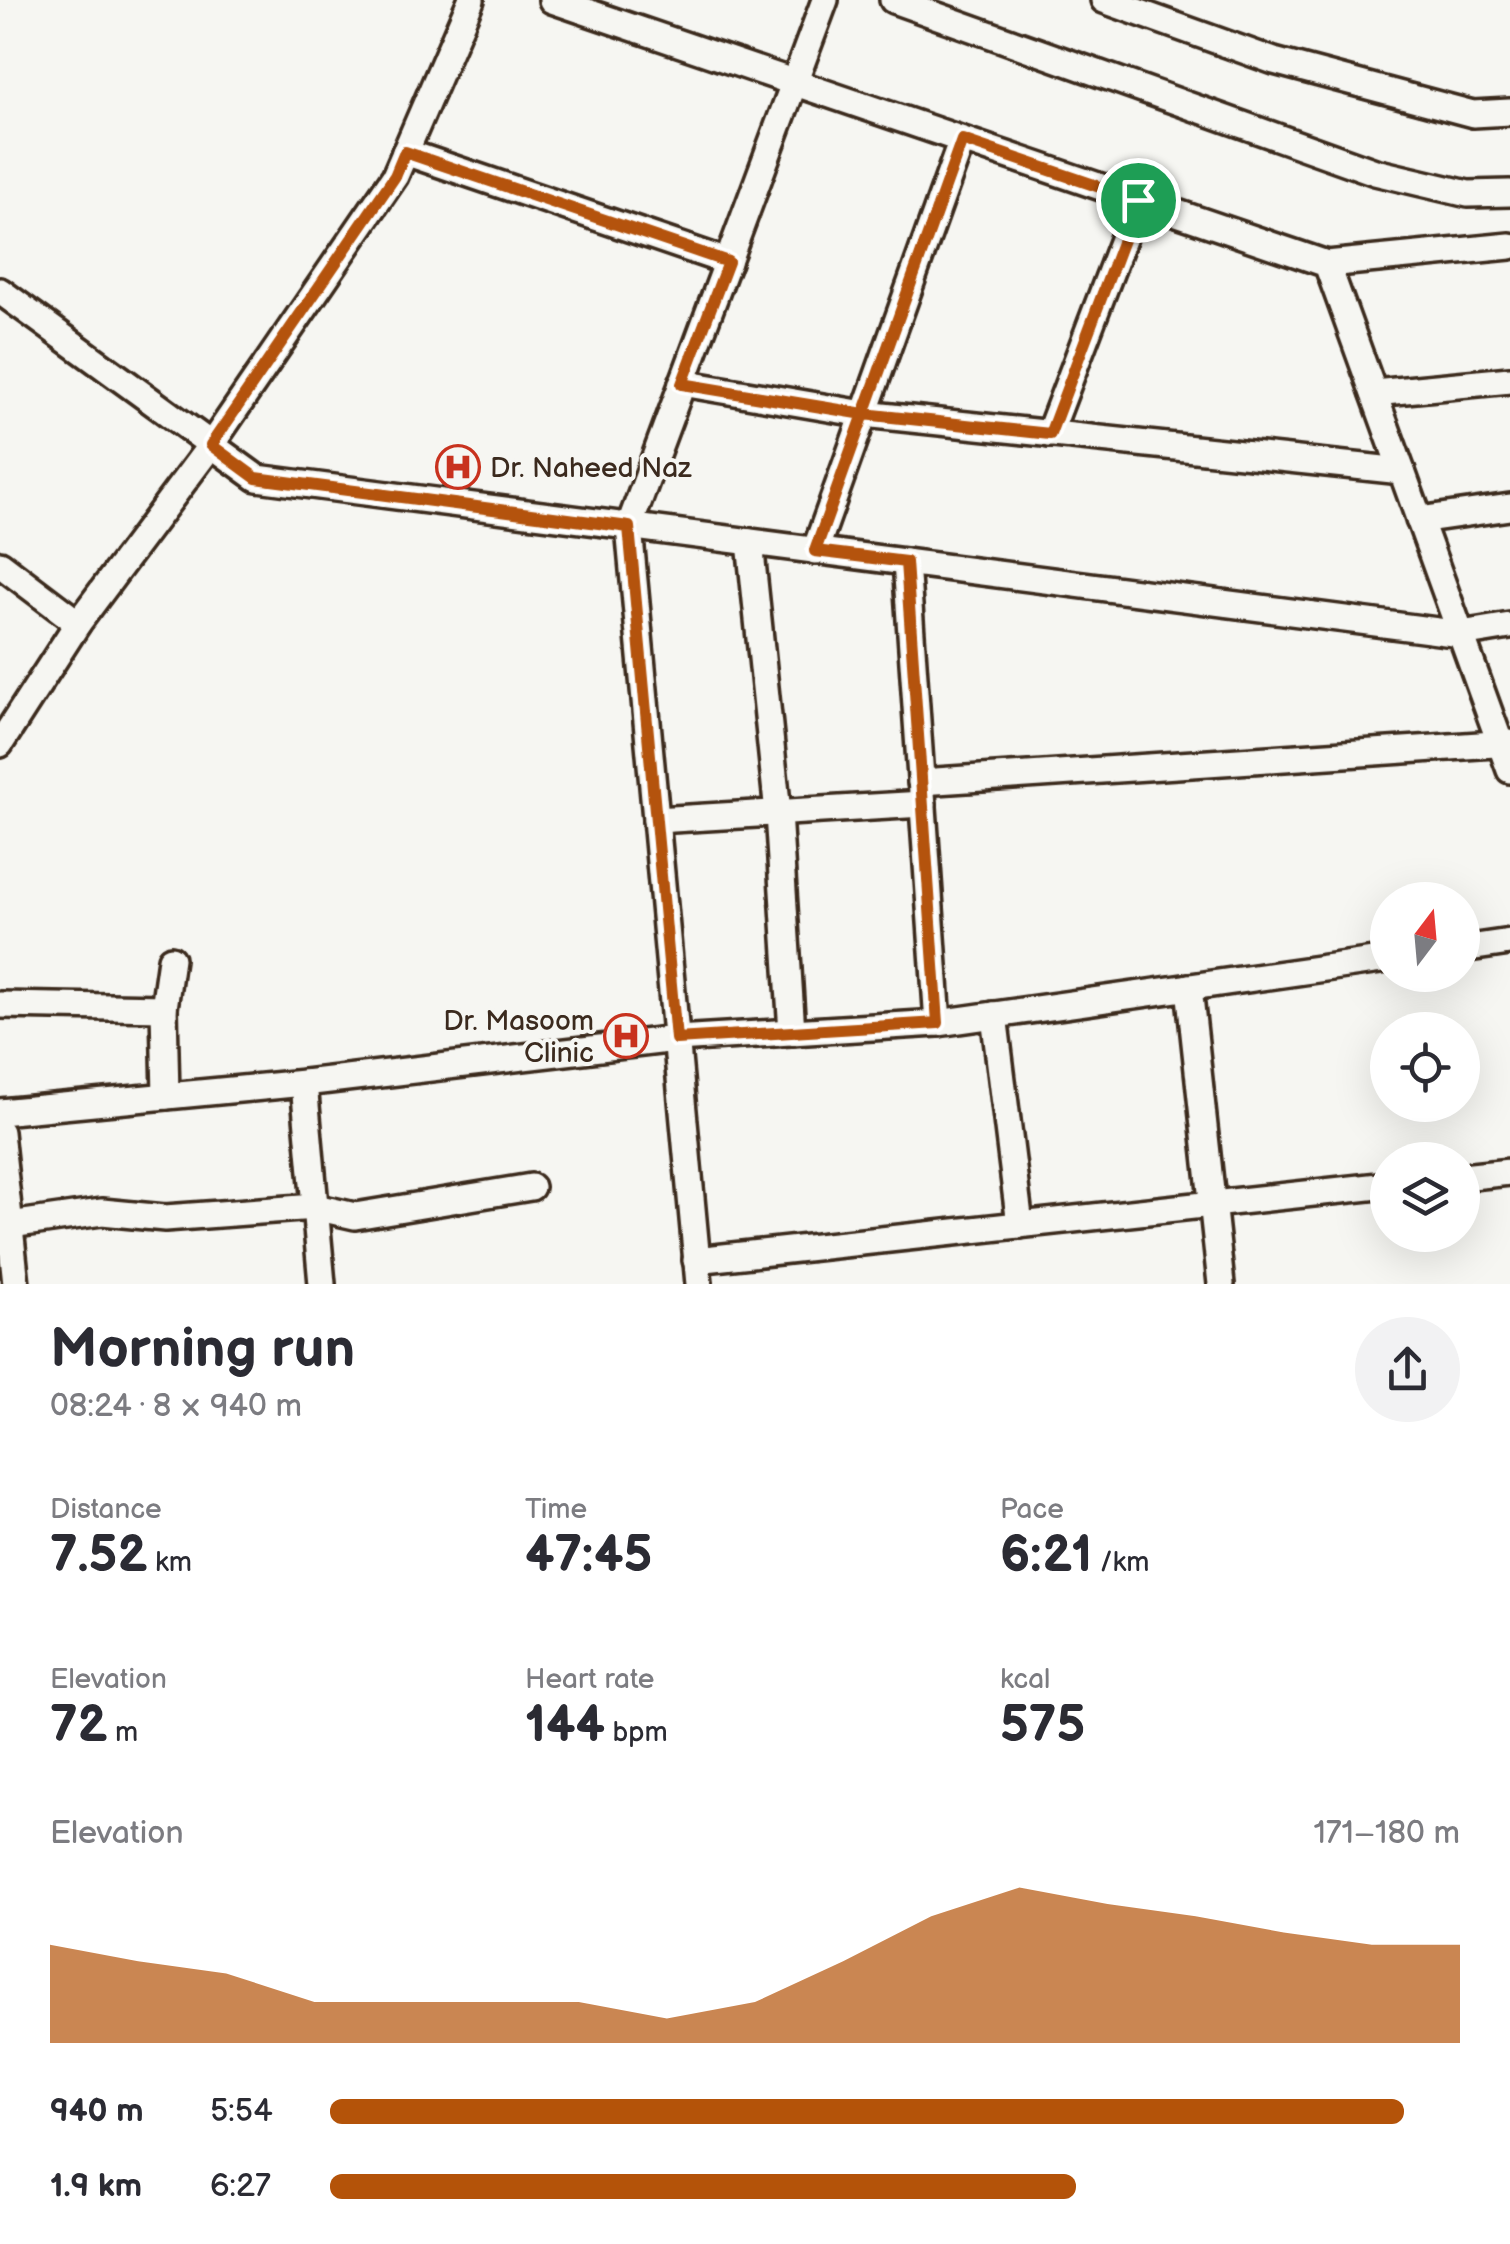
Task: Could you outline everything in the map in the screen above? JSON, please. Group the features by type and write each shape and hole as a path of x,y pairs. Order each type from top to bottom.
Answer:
{"street":[{"path":"0,744 78,623 211,445 395,176 471,0"},
{"path":"552,0 1327,264 1510,246"},
{"path":"825,0 629,527 698,1272 1020,1224 1370,1187"},
{"path":"893,0 1375,172 1468,194 1510,194"},
{"path":"1104,0 1274,61 1473,114 1510,112"},
{"path":"815,551 962,140"},
{"path":"405,152 728,262"},
{"path":"1050,434 1138,200"},
{"path":"1327,264 1460,634 1505,744 1510,770"},
{"path":"0,291 256,478 1460,634 1510,626"},
{"path":"1374,393 1510,380"},
{"path":"682,384 864,414 1402,471"},
{"path":"1420,520 1510,507"},
{"path":"750,542 778,813 792,1032"},
{"path":"906,562 938,1023"},
{"path":"0,564 78,623"},
{"path":"656,820 778,813 922,793 1505,744"},
{"path":"1480,946 1510,942"},
{"path":"166,1096 164,1008 171,958"},
{"path":"0,1112 304,1083 676,1039 938,1023 1370,962"},
{"path":"1189,988 1221,1284"},
{"path":"0,1005 164,1008"},
{"path":"994,1015 1020,1224"},
{"path":"304,1083 322,1284"},
{"path":"0,1132 7,1241 16,1284"},
{"path":"1480,1175 1510,1172"},
{"path":"7,1241 102,1212 165,1218 315,1207 355,1216 531,1187"}],"place":[{"name":"Dr. Naheed Naz","path":"458,467"},
{"name":"Dr. Masoom Clinic","path":"626,1036"}],"route":[{"path":"1138,200 962,140 864,414 815,551 906,562 938,1023 676,1039 629,527 256,478 211,445 395,176 405,152 728,262 682,384 864,414 1050,434 1138,200"}]}
